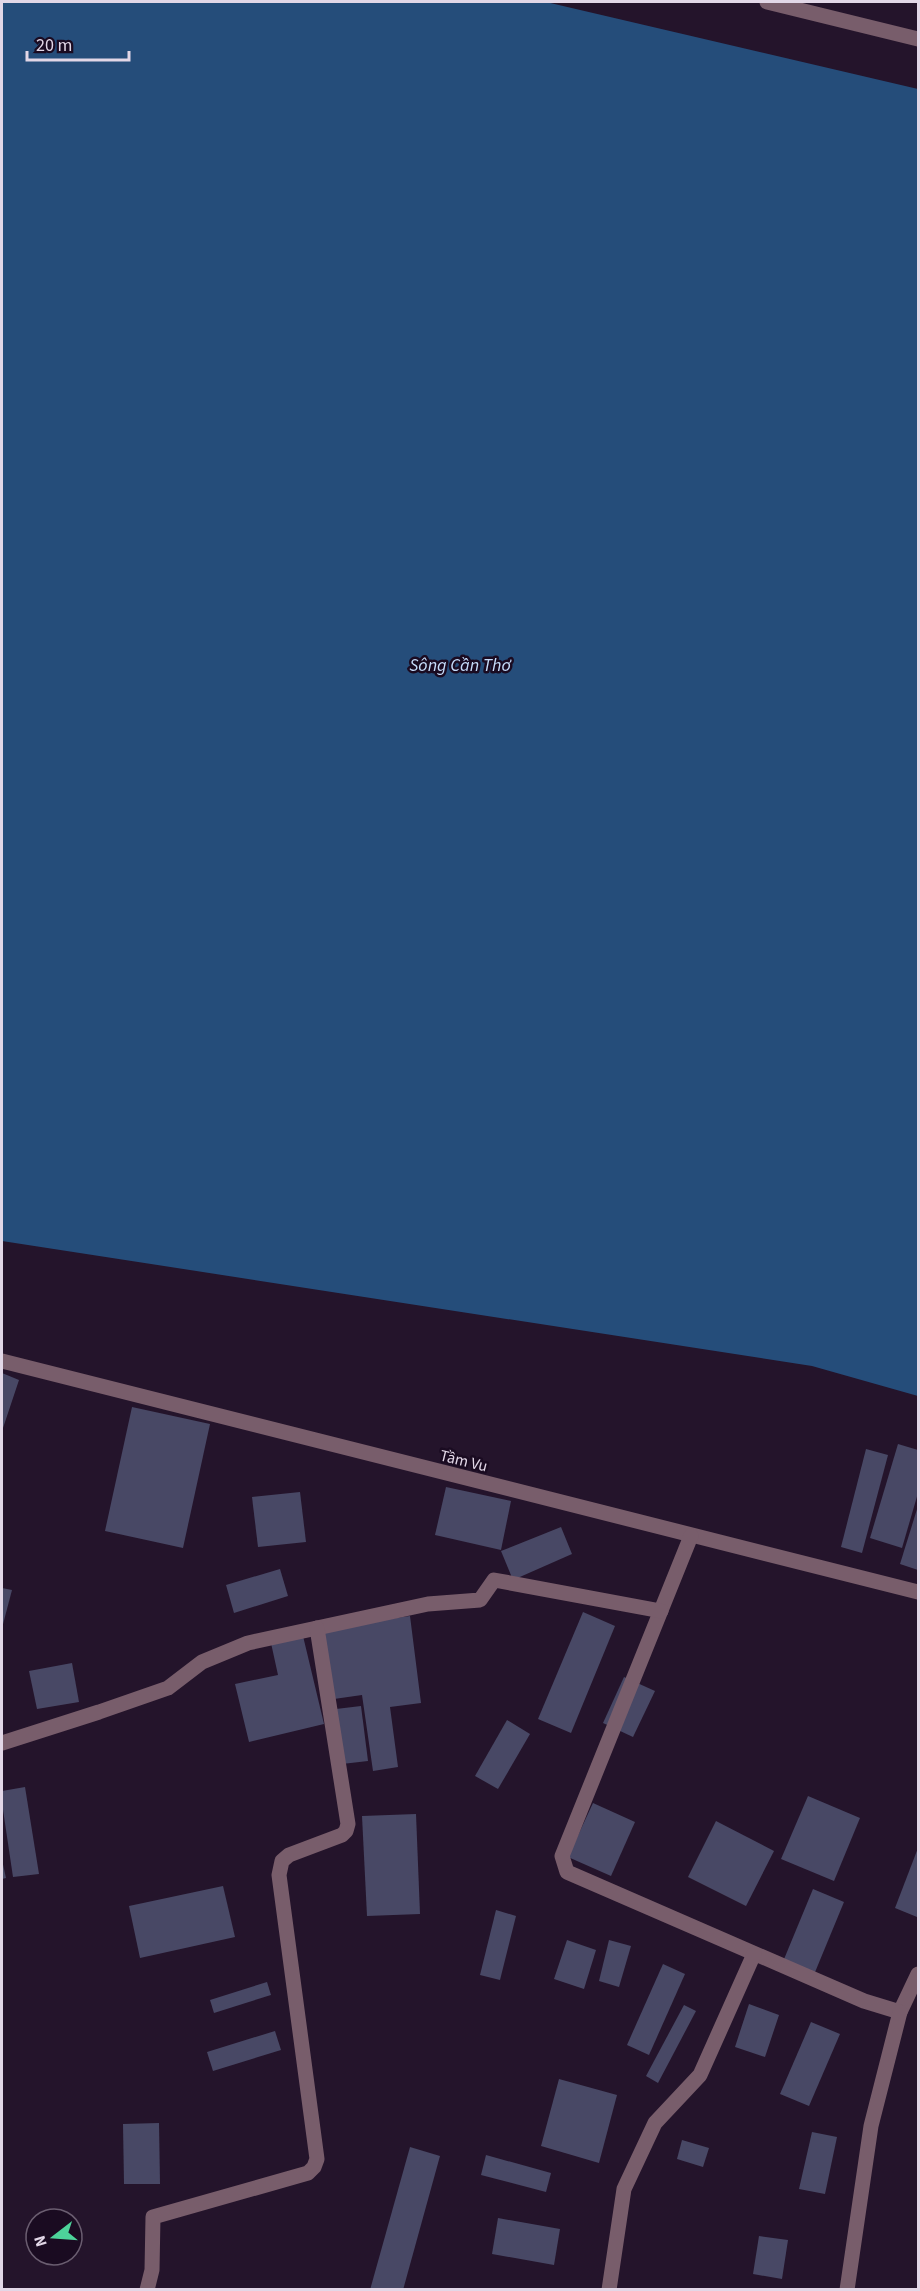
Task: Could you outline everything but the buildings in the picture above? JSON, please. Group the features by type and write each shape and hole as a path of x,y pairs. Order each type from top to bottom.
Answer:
{"street":[{"path":"767,2 794,5 918,39"},
{"name":"Tầm Vu","path":"2,1361 918,1592"},
{"path":"691,1536 562,1856 567,1872 864,2001 900,2012"},
{"path":"2,1743 99,1713 168,1688 202,1662 248,1643 428,1604 480,1600 494,1580 661,1611"},
{"path":"147,2289 152,2270 153,2217 308,2174 317,2159 279,1875 282,1861 289,1855 342,1835 348,1824 317,1628"},
{"path":"609,2289 624,2189 655,2123 700,2075 754,1954"},
{"path":"847,2289 871,2126 900,2012 918,1974"}],"water":[{"name":"Sông Cần Thơ","path":"2,2 546,2 918,89 918,1396 812,1366 2,1241"}]}
